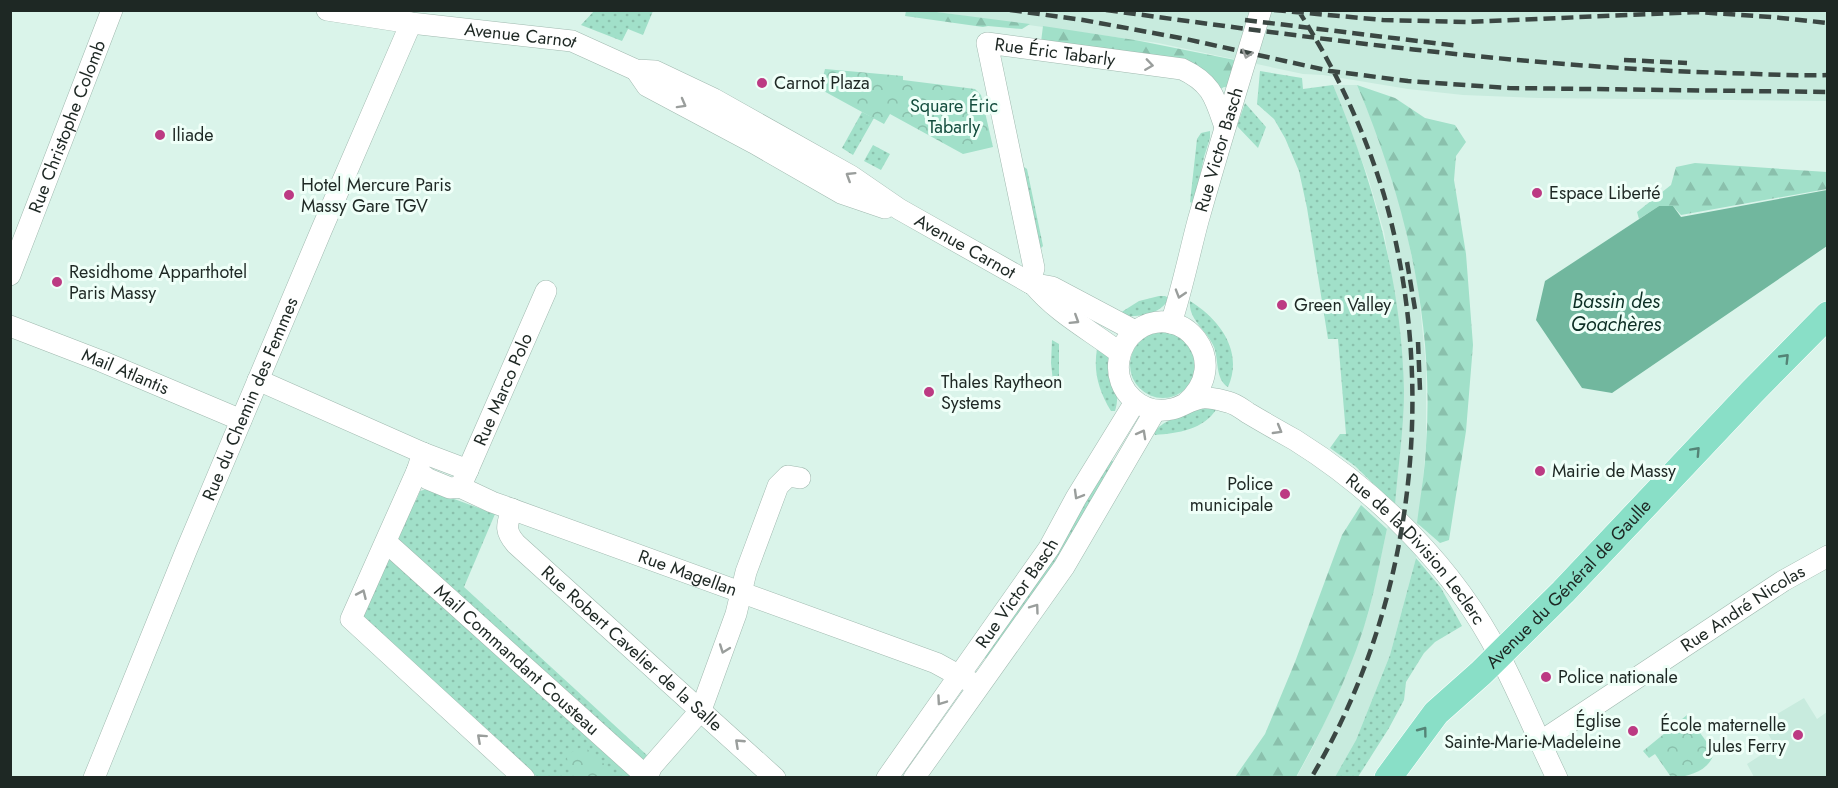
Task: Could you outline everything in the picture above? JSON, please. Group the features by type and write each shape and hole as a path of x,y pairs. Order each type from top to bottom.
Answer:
{"main road":[{"name":"Avenue du Général de Gaulle","path":"1388,777 1436,712 1481,674 1563,592 1827,315"}],"street":[{"name":"Rue Christophe Colomb","path":"10,275 112,10"},
{"name":"Avenue Carnot","path":"327,10 411,23 572,40 596,50 636,70 647,86 841,193 884,208 898,209 1032,284 1047,301 1120,353"},
{"name":"Rue Victor Basch","path":"1170,323 1182,289 1225,127 1261,10"},
{"name":"Rue du Chemin des Femmes","path":"94,777 241,420 411,23"},
{"name":"Rue Éric Tabarly","path":"1032,284 1034,268 987,43 1182,69 1196,76 1209,87 1225,127"},
{"name":"Avenue Carnot","path":"1032,284 1052,287 1135,331"},
{"name":"Rue Marco Polo","path":"464,479 546,291"},
{"path":"1156,322 1170,323 1184,328 1196,338 1206,359 1204,380 1200,389 1185,404 1174,409 1155,411 1135,402 1127,393 1120,380 1118,367 1120,353 1124,343 1135,331 1156,322"},
{"name":"Mail Atlantis","path":"10,326 111,365 241,420"},
{"name":"Rue de la Division Leclerc","path":"1206,359 1216,380 1232,403"},
{"name":"Rue Magellan","path":"258,380 420,462 428,479 450,488 464,479 512,509 936,663 978,686"},
{"name":"Rue de la Division Leclerc","path":"1185,404 1199,398 1232,403 1295,440 1335,467 1388,513 1443,569 1499,654 1557,777"},
{"name":"Rue Victor Basch","path":"887,777 1049,548 1076,498 1135,402"},
{"name":"Rue Victor Basch","path":"914,777 1064,567 1155,411"},
{"path":"420,462 351,620 524,777"},
{"path":"647,777 652,766 701,710 736,614 746,572 778,486 788,476 800,478"},
{"name":"Rue Robert Cavelier de la Salle","path":"512,509 507,524 509,536 516,544 775,777"},
{"name":"Mail Commandant Cousteau","path":"386,542 647,777"},
{"name":"Rue André Nicolas","path":"1540,742 1783,580 1827,556"}],"shaded area":[{"path":"929,11 1827,11 1827,101 1463,95 1303,74 1158,43"},
{"path":"1333,85 1357,85 1378,136 1401,206 1418,286 1426,366 1426,445 1416,558 1390,655 1356,740 1335,777 1296,778 1348,671 1369,611 1387,529 1395,505 1397,309 1384,232 1368,177"},
{"name":"École maternelle Jules Ferry","path":"1804,698 1817,719 1827,712 1827,777 1754,777 1747,764 1775,746 1762,723"}],"green space":[{"path":"594,11 653,11 643,35 628,29 622,41 581,25"},
{"path":"906,11 929,11 1030,24 1022,29 983,27 905,16"},
{"path":"1043,26 1135,40 1235,60 1230,88 1224,87 1217,91 1212,80 1041,42"},
{"name":"Square Éric Tabarly","path":"825,69 903,76 903,80 975,89 981,95 993,147 963,154 890,114 884,124 820,89"},
{"path":"1260,71 1302,78 1303,89 1333,85 1373,196 1391,273 1402,351 1404,405 1395,505 1355,466 1330,448 1340,434 1346,434 1338,339 1328,339 1299,171 1274,119 1257,104"},
{"path":"1357,85 1395,98 1425,118 1455,125 1466,142 1456,156 1454,180 1466,254 1473,345 1466,431 1449,540 1440,543 1417,523 1424,475 1428,400 1421,307 1413,262 1389,172"},
{"path":"1245,103 1266,127 1258,148 1237,126"},
{"path":"862,112 874,118 853,155 842,148"},
{"path":"1210,131 1195,201 1192,203 1190,202 1197,139 1201,133"},
{"path":"873,145 890,154 881,170 864,161"},
{"path":"1695,163 1827,172 1827,189 1681,215 1673,206 1659,206 1639,219 1637,212 1671,185 1676,167"},
{"path":"1021,165 1027,169 1043,246 1039,250"},
{"path":"1159,296 1169,298 1161,308 1149,314 1122,316 1120,313 1139,301"},
{"path":"1190,301 1210,317 1226,337 1233,361 1228,387 1219,374 1214,347 1192,314"},
{"path":"1163,332 1175,335 1186,342 1193,353 1196,365 1193,377 1186,388 1175,395 1163,398 1151,395 1140,388 1133,377 1130,365 1133,353 1140,342 1151,335"},
{"path":"1052,340 1059,344 1059,380 1053,382 1051,363"},
{"path":"1097,349 1109,356 1117,390 1115,411 1111,411 1098,381"},
{"path":"1199,408 1217,408 1198,426 1155,435 1154,433 1162,425"},
{"path":"1109,459 1116,463 1064,553 988,660 982,656"},
{"path":"427,489 495,514 464,587 649,757 639,777 537,777 360,616 411,501 416,501 420,491"},
{"path":"1361,505 1387,529 1369,610 1355,653 1337,696 1296,777 1235,777 1265,734 1295,662 1342,535"},
{"path":"1416,558 1441,588 1462,626 1435,642 1424,653 1406,682 1404,700 1358,777 1335,777 1356,740 1390,655"},
{"path":"1687,715 1714,752 1708,764 1698,772 1671,777 1655,754 1649,758 1643,751"},
{"path":"584,746 619,777 577,777 567,759 568,754"}],"water":[{"name":"Bassin des Goachères","path":"1827,190 1827,246 1612,393 1582,388 1536,320 1545,281 1659,206 1673,206 1681,217"}],"railway":[{"path":"1010,10 1083,20 1186,39 1330,71 1408,81 1509,88 1828,92"},
{"path":"1106,10 1339,41 1494,58 1650,70 1828,75"},
{"path":"1274,10 1383,20 1468,22 1696,12 1828,23"},
{"path":"1298,10 1324,54 1358,123 1384,195 1401,268 1410,343 1412,418 1407,494 1394,569 1374,641 1346,711 1311,778"},
{"path":"1245,20 1459,46"},
{"path":"1624,60 1687,63"},
{"path":"1407,262 1415,309"},
{"path":"1418,342 1420,390"}],"place":[{"name":"Carnot Plaza","path":"762,83"},
{"name":"Iliade","path":"160,135"},
{"name":"Espace Liberté","path":"1537,193"},
{"name":"Hotel Mercure Paris Massy Gare TGV","path":"289,195"},
{"name":"Residhome Apparthotel Paris Massy","path":"57,282"},
{"name":"Green Valley","path":"1282,305"},
{"name":"Thales Raytheon Systems","path":"929,392"},
{"name":"Mairie de Massy","path":"1540,471"},
{"name":"Police municipale","path":"1285,494"},
{"name":"Police nationale","path":"1546,677"},
{"name":"Église Sainte-Marie-Madeleine","path":"1633,731"},
{"name":"École maternelle Jules Ferry","path":"1798,735"}]}
